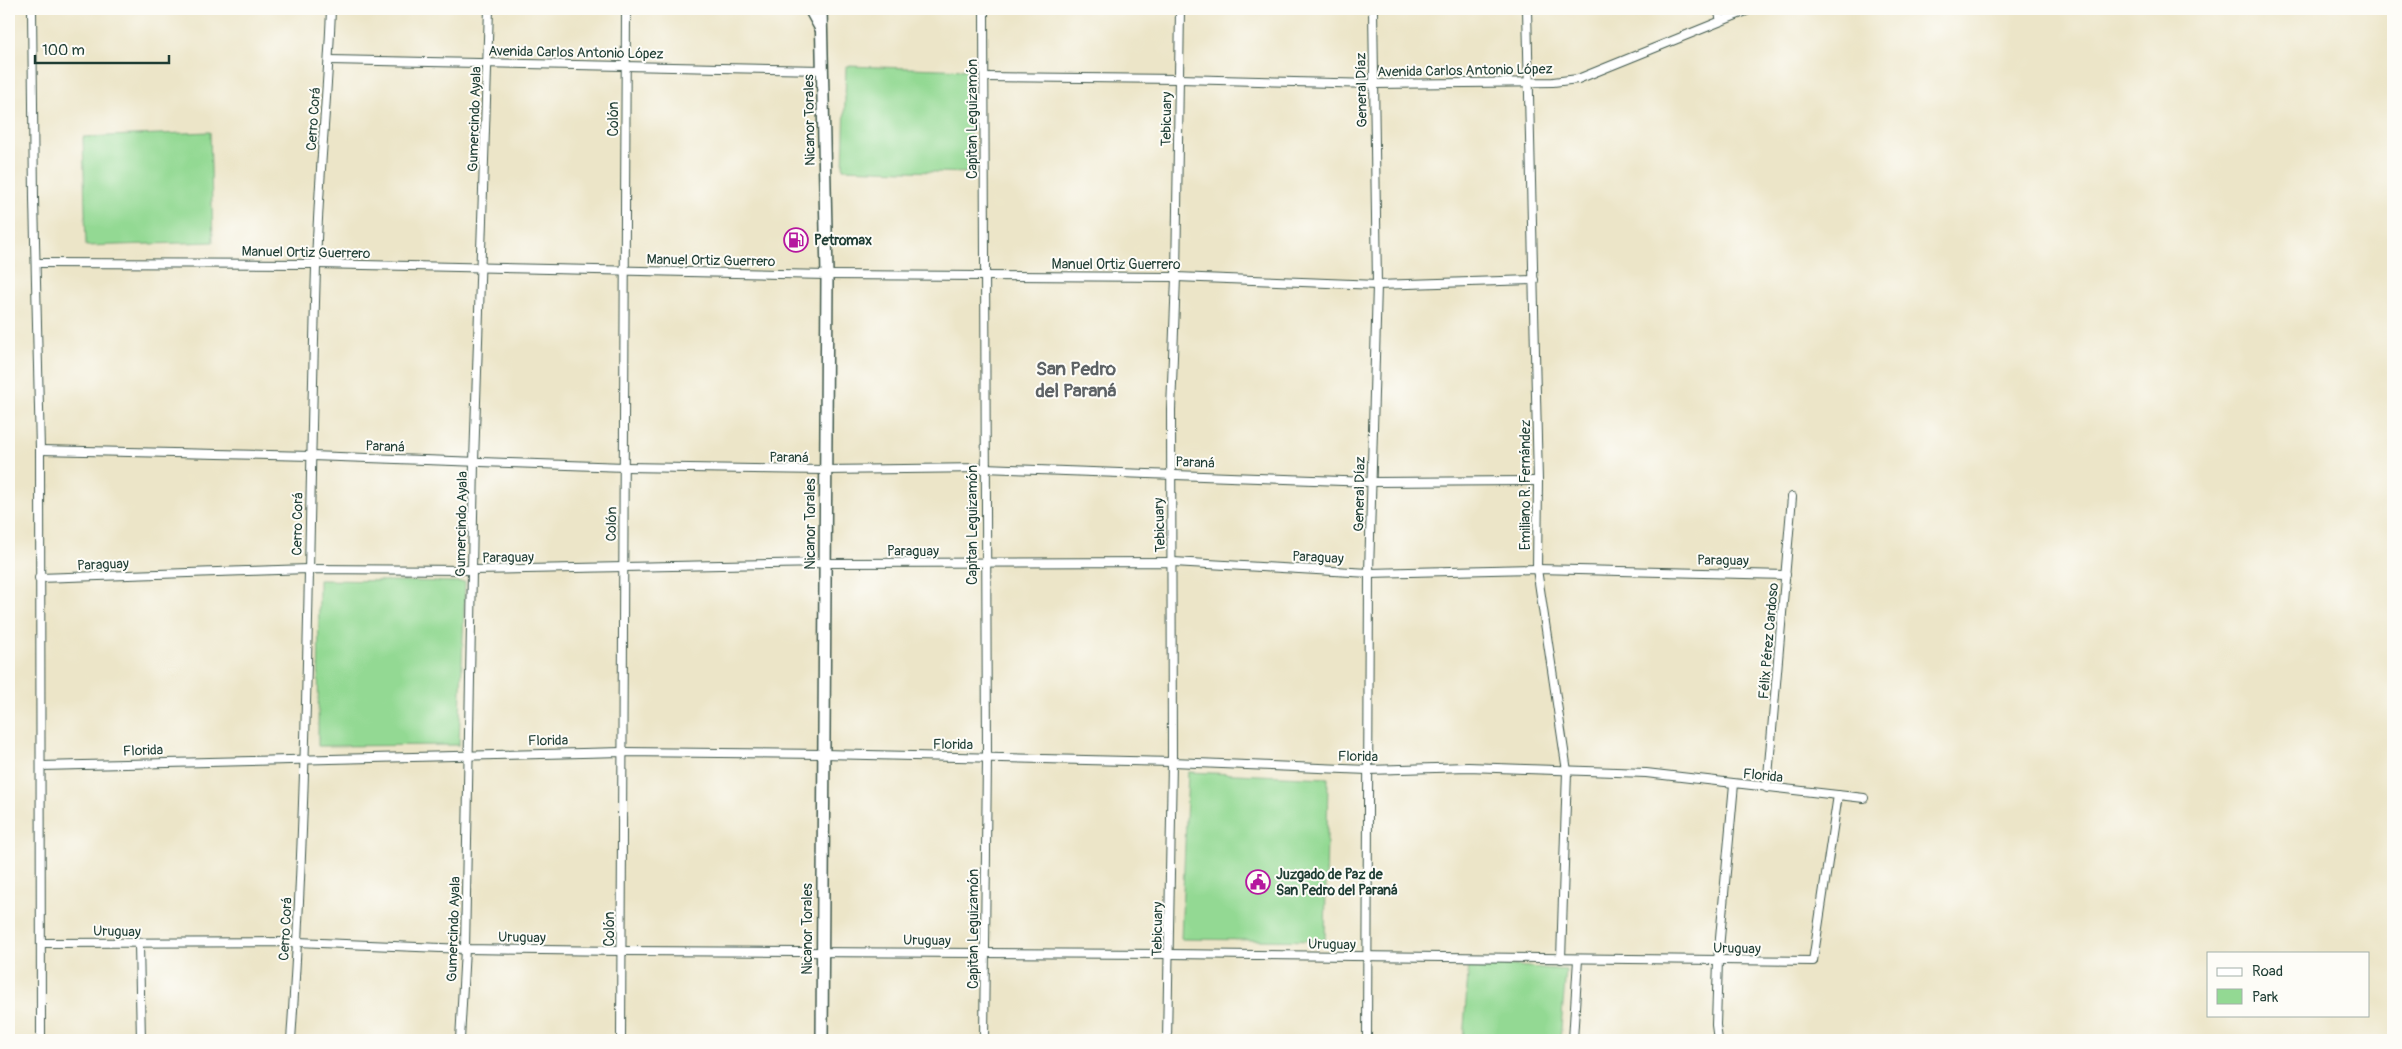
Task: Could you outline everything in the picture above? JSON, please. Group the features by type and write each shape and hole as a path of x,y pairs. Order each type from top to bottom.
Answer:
{"street":[{"path":"32,9 40,450 41,1040"},
{"name":"Cerro Corá","path":"290,1040 298,942 305,758 316,264 331,9"},
{"name":"Gumercindo Ayala","path":"460,1040 466,949 474,462 489,63 489,9"},
{"name":"Colón","path":"621,1040 626,9"},
{"path":"810,9 822,32"},
{"name":"Nicanor Torales","path":"821,9 827,275 822,1040"},
{"name":"Capitan Leguizamón","path":"984,9 984,564 987,757 984,1040"},
{"name":"Tebicuary","path":"1167,1040 1172,762 1173,562 1170,473 1176,277 1180,9"},
{"name":"General Díaz","path":"1367,1040 1369,573 1377,285 1373,9"},
{"name":"Emiliano R. Fernández","path":"1527,9 1538,481 1537,569 1567,771 1561,959"},
{"path":"1718,9 1721,21"},
{"name":"Avenida Carlos Antonio López","path":"985,77 1179,78 1374,84 1528,82 1578,79 1751,9"},
{"name":"Avenida Carlos Antonio López","path":"329,60 823,70"},
{"name":"Manuel Ortiz Guerrero","path":"37,263 316,264 827,275 1176,277 1377,285 1534,280"},
{"name":"Paraná","path":"40,450 311,456 625,467 825,470 984,468 1170,473 1371,482 1538,481"},
{"name":"Félix Pérez Cardoso","path":"1767,788 1792,497"},
{"name":"Paraguay","path":"39,578 308,569 472,570 825,563 1173,562 1369,573 1537,569 1786,574"},
{"name":"Florida","path":"40,766 469,754 622,752 823,754 1172,762 1368,770 1468,767 1646,772 1767,788 1864,798"},
{"path":"1718,1040 1716,1025 1718,960 1734,784"},
{"name":"Uruguay","path":"40,943 298,942 466,949 622,951 822,951 1813,961 1838,795"},
{"path":"139,944 141,1040"},
{"path":"1573,1040 1578,959"}],"green space":[{"path":"846,66 972,70 969,173 843,169"},
{"path":"210,132 213,242 86,246 83,137"},
{"path":"319,580 465,582 459,745 318,746"},
{"path":"1188,772 1328,778 1325,941 1181,939"},
{"path":"1469,962 1566,970 1560,1040 1463,1040"}],"place":[{"name":"Petromax","path":"796,240"},
{"name":"Juzgado de Paz de San Pedro del Paraná","path":"1258,882"}],"district":[{"name":"San Pedro del Paraná","path":"1076,379"}]}
